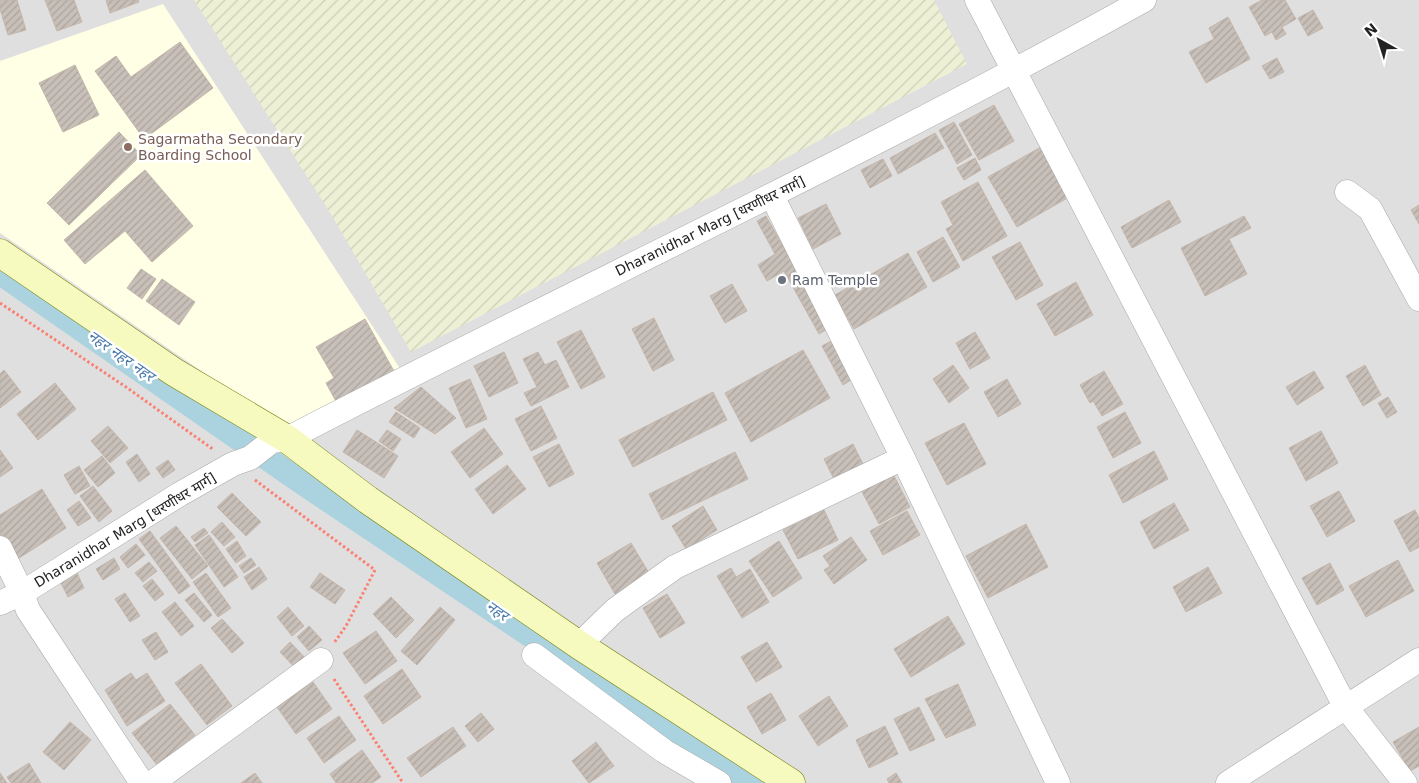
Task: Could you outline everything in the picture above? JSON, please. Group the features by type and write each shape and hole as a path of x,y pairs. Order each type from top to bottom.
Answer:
{"street":[{"path":"977,0 1345,706 1406,783 1419,776"},
{"name":"Dharanidhar Marg [धरणीधर मार्ग]","path":"0,603 22,593 180,494 279,440 772,196 1015,72 1144,0"},
{"path":"1347,192 1370,208 1419,299"},
{"path":"772,196 903,458 1058,783"},
{"path":"0,253 174,372 368,500 579,645 791,783"},
{"path":"579,645 615,610 676,567 903,458"},
{"path":"0,548 22,593 28,610 142,783"},
{"path":"534,655 664,751 718,783"},
{"path":"152,783 321,660"},
{"path":"1228,783 1419,660"}],"path":[{"path":"0,303 241,461 375,570 346,626 321,660 403,783"}],"shaded area":[{"path":"0,0 1419,0 1419,783 0,783"},
{"path":"194,0 934,0 967,64 411,352 331,214"},
{"name":"Sagarmatha Secondary Boarding School","path":"163,4 401,370 293,434 0,233 0,61"}],"building":[{"path":"0,0 17,0 26,30 8,35 0,9"},
{"path":"45,0 74,0 82,22 57,31"},
{"path":"106,0 138,0 139,2 110,13"},
{"path":"1262,0 1285,0 1296,19 1282,27 1286,34 1276,40 1272,32 1265,36 1249,7"},
{"path":"1313,10 1323,28 1308,36 1298,18"},
{"path":"1228,17 1250,59 1206,83 1189,52 1214,39 1209,28"},
{"path":"180,42 213,88 144,139 95,71 116,56 131,77"},
{"path":"1277,58 1284,72 1270,79 1262,66"},
{"path":"75,65 99,115 63,132 39,83"},
{"path":"994,105 1014,141 979,160 959,124"},
{"path":"954,122 972,155 957,164 939,130"},
{"path":"119,132 141,155 69,225 47,203"},
{"path":"935,133 944,148 898,174 890,158"},
{"path":"1041,147 1069,197 1017,227 988,177"},
{"path":"975,158 981,170 964,180 957,168"},
{"path":"883,159 892,176 870,188 861,170"},
{"path":"145,170 193,226 152,262 125,231 85,264 64,240"},
{"path":"978,182 1007,236 963,261 946,229 953,225 941,202"},
{"path":"1169,200 1181,222 1132,248 1121,227"},
{"path":"826,204 841,234 813,249 798,218"},
{"path":"1419,205 1419,224 1411,210"},
{"path":"766,216 829,328 819,334 784,271 767,281 758,265 775,254 757,221"},
{"path":"1244,216 1251,228 1229,239 1247,274 1205,296 1181,248"},
{"path":"943,237 960,267 933,282 917,252"},
{"path":"1020,242 1043,285 1016,300 992,257"},
{"path":"908,253 927,287 854,329 835,295"},
{"path":"141,269 156,279 142,299 127,288"},
{"path":"162,279 195,302 179,325 146,301"},
{"path":"1076,282 1093,315 1055,336 1037,304"},
{"path":"732,284 747,311 725,323 710,296"},
{"path":"654,318 674,360 653,371 632,329"},
{"path":"365,319 395,373 338,405 326,383 334,378 316,347"},
{"path":"581,330 605,377 581,389 557,342"},
{"path":"975,332 990,358 970,369 956,343"},
{"path":"833,340 854,378 843,385 822,346"},
{"path":"803,350 830,398 751,442 725,393"},
{"path":"504,352 518,383 489,397 474,366"},
{"path":"538,352 545,365 556,360 569,387 531,406 524,393 537,387 523,359"},
{"path":"953,365 969,388 949,403 933,379"},
{"path":"1365,365 1381,395 1363,406 1346,376"},
{"path":"4,370 21,392 0,408 0,374"},
{"path":"1104,371 1123,404 1102,416 1093,401 1090,403 1080,385"},
{"path":"1314,371 1324,388 1297,405 1286,387"},
{"path":"470,379 487,419 466,428 449,388"},
{"path":"1007,379 1021,404 998,417 984,392"},
{"path":"55,383 76,409 38,440 17,414"},
{"path":"421,387 456,418 435,434 394,408"},
{"path":"713,392 727,420 633,467 619,440"},
{"path":"1388,397 1397,412 1387,418 1378,403"},
{"path":"541,406 557,438 531,451 515,419"},
{"path":"396,412 420,428 414,438 389,422"},
{"path":"1125,412 1141,443 1113,458 1097,427"},
{"path":"964,423 986,464 947,485 925,443"},
{"path":"108,426 128,448 110,463 91,441"},
{"path":"484,428 503,454 470,478 451,452"},
{"path":"357,430 398,456 384,478 343,452"},
{"path":"387,430 401,439 393,451 379,441"},
{"path":"1321,431 1338,463 1306,481 1289,448"},
{"path":"559,444 574,474 549,487 533,457"},
{"path":"853,444 865,468 836,483 824,459"},
{"path":"0,450 13,468 0,477"},
{"path":"1154,451 1168,479 1123,503 1109,475"},
{"path":"735,452 748,479 662,520 649,494"},
{"path":"137,454 150,474 139,482 126,462"},
{"path":"102,456 115,473 98,487 84,470"},
{"path":"168,460 175,470 163,478 156,468"},
{"path":"507,465 526,489 493,514 475,489"},
{"path":"79,466 90,486 75,494 64,475"},
{"path":"892,472 910,507 879,524 860,488"},
{"path":"93,486 112,511 99,522 80,496"},
{"path":"42,489 66,528 16,560 0,534 0,515"},
{"path":"1339,491 1355,521 1327,537 1310,506"},
{"path":"232,493 261,522 246,536 217,507"},
{"path":"79,501 91,518 78,526 67,510"},
{"path":"1174,503 1189,530 1154,549 1140,522"},
{"path":"703,506 717,530 686,549 672,526"},
{"path":"824,510 838,540 798,559 783,530"},
{"path":"1415,510 1419,518 1419,547 1410,552 1394,521"},
{"path":"907,511 920,535 883,555 870,531"},
{"path":"222,522 235,537 224,546 211,532"},
{"path":"1026,524 1048,567 988,598 966,556"},
{"path":"176,526 208,566 192,579 160,538"},
{"path":"204,528 208,533 195,542 191,537"},
{"path":"150,531 190,586 179,594 139,539"},
{"path":"209,535 238,577 224,587 195,545"},
{"path":"851,537 867,560 834,584 824,570 830,566 823,556"},
{"path":"237,541 246,556 236,563 226,549"},
{"path":"779,541 802,578 773,597 749,561"},
{"path":"631,543 649,573 615,594 597,563"},
{"path":"136,544 145,555 128,568 120,557"},
{"path":"114,558 120,569 103,580 96,569"},
{"path":"251,558 256,565 244,573 239,566"},
{"path":"1398,560 1414,591 1366,617 1349,586"},
{"path":"149,562 157,571 143,582 135,573"},
{"path":"1330,563 1344,590 1317,605 1302,578"},
{"path":"259,567 267,579 252,590 244,577"},
{"path":"1208,567 1222,593 1186,612 1173,587"},
{"path":"731,568 736,577 750,569 769,602 742,618 717,576"},
{"path":"77,573 84,588 68,597 60,581"},
{"path":"206,573 231,608 218,617 193,582"},
{"path":"320,573 345,590 335,604 310,587"},
{"path":"152,579 164,594 155,601 143,586"},
{"path":"125,593 140,616 130,622 115,599"},
{"path":"194,593 212,615 204,622 185,600"},
{"path":"667,594 685,623 660,638 643,608"},
{"path":"391,597 414,620 396,638 373,614"},
{"path":"175,602 194,626 181,636 162,612"},
{"path":"288,607 304,626 292,636 277,617"},
{"path":"440,607 455,620 417,665 401,651"},
{"path":"948,616 965,644 911,677 894,649"},
{"path":"222,619 244,643 232,653 211,628"},
{"path":"309,626 322,640 309,651 297,637"},
{"path":"376,631 397,661 365,684 343,653"},
{"path":"156,632 168,652 155,660 142,640"},
{"path":"290,642 309,662 299,672 280,652"},
{"path":"767,642 782,667 756,682 741,657"},
{"path":"201,664 232,706 207,725 175,683"},
{"path":"402,669 421,697 383,724 364,696"},
{"path":"131,673 136,680 147,673 165,701 127,726 105,690"},
{"path":"313,682 332,709 296,734 277,707"},
{"path":"958,684 976,725 946,738 925,699"},
{"path":"771,693 786,720 762,734 747,707"},
{"path":"829,696 848,726 818,746 799,716"},
{"path":"170,704 195,735 157,765 132,733"},
{"path":"919,707 935,740 910,751 894,719"},
{"path":"481,713 494,729 478,742 465,726"},
{"path":"339,716 356,740 324,763 307,738"},
{"path":"70,722 91,740 64,770 43,752"},
{"path":"885,726 898,754 869,768 856,740"},
{"path":"453,727 466,746 421,777 407,758"},
{"path":"1419,727 1419,766 1410,771 1393,742"},
{"path":"596,742 614,766 589,783 572,761"},
{"path":"362,750 381,777 372,783 336,783 330,774"},
{"path":"29,763 41,783 11,783 7,777"},
{"path":"0,773 7,783 0,783"},
{"path":"255,773 262,783 241,783"},
{"path":"896,773 902,783 889,783 887,779"}],"waterway":[{"name":"नहर","path":"0,273 301,482 751,783"}],"place":[{"name":"Sagarmatha Secondary Boarding School","path":"128,147"},
{"name":"Ram Temple","path":"782,280"}],"water label":[{"name":"नहर नहर नहर","path":"121,356"}]}
